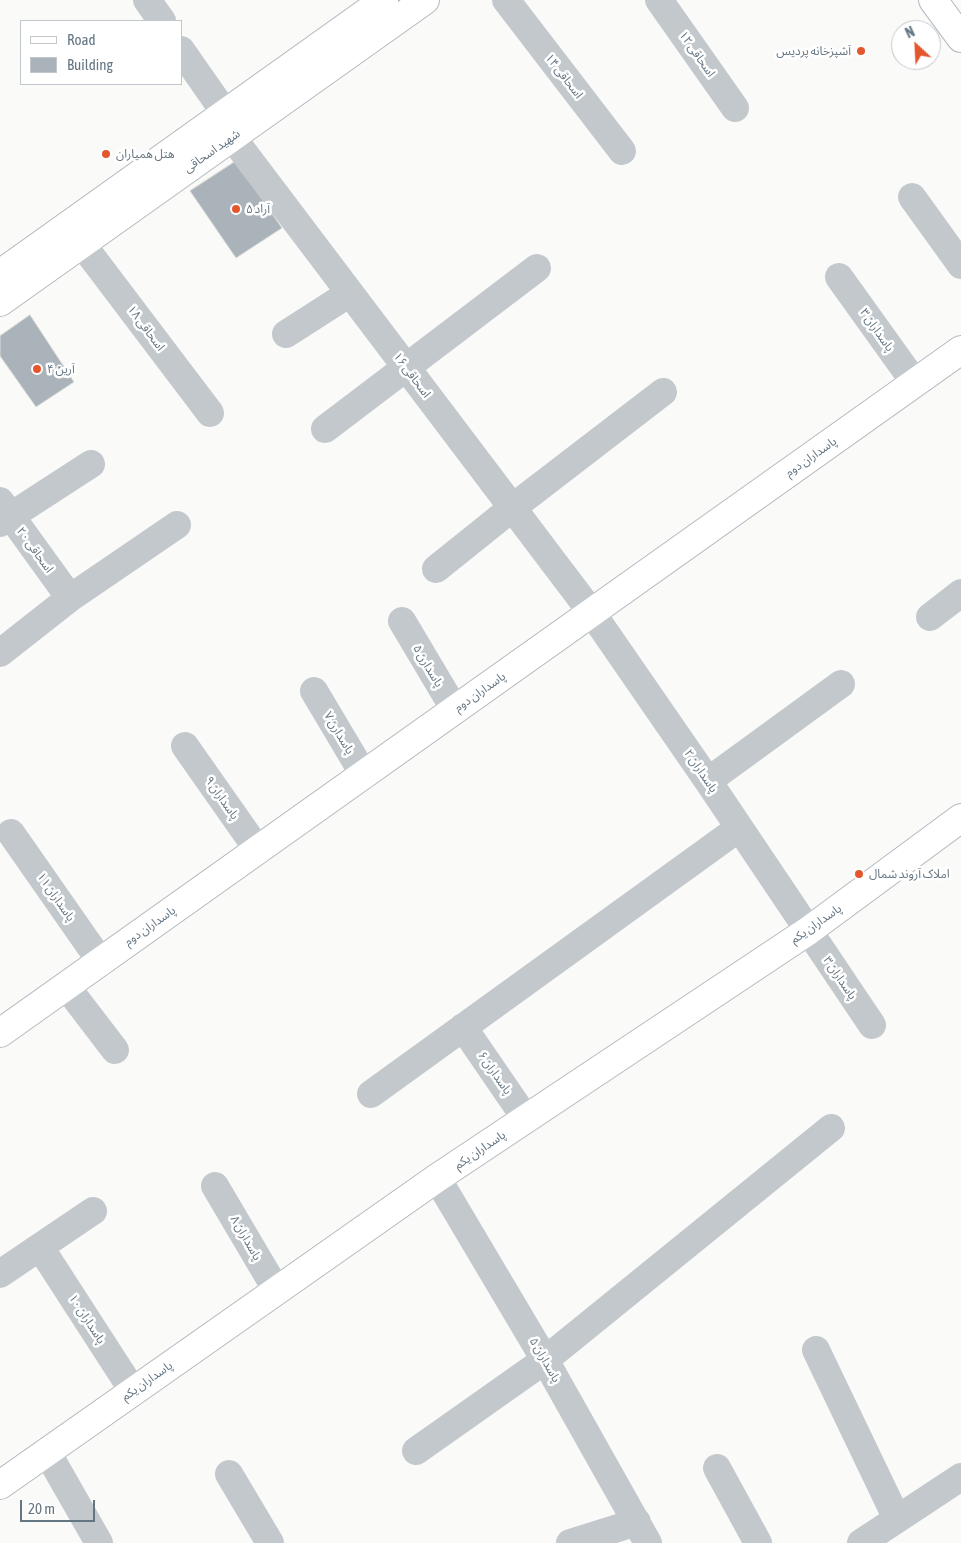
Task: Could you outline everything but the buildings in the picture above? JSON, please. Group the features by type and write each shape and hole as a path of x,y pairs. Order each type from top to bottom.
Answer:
{"street":[{"path":"147,0 161,20"},
{"name":"شهید اسحاقی","path":"0,302 82,244 384,0"},
{"name":"شهید اسحاقی","path":"0,274 424,0"},
{"name":"اسحاقی ۱۴","path":"506,0 622,152"},
{"name":"اسحاقی ۱۲","path":"658,0 735,108"},
{"path":"933,0 961,38"},
{"name":"اسحاقی ۱۶","path":"182,52 228,125 350,293 592,613"},
{"path":"912,197 961,265"},
{"name":"اسحاقی ۱۸","path":"82,244 210,413"},
{"path":"325,429 537,268"},
{"name":"پاسداران ۳","path":"839,277 915,383"},
{"path":"286,334 350,293"},
{"name":"پاسداران دوم","path":"0,1033 961,350"},
{"path":"436,569 663,392"},
{"path":"4,514 91,464"},
{"name":"اسحاقی ۲۰","path":"4,514 70,598"},
{"path":"0,653 70,598 178,525"},
{"path":"930,617 961,593"},
{"name":"پاسداران ۲","path":"592,613 708,781 808,931"},
{"name":"پاسدارن ۵","path":"402,621 456,709"},
{"path":"708,781 841,684"},
{"name":"پاسدارن ۷","path":"314,691 364,775"},
{"name":"پاسداران ۹","path":"185,746 258,850"},
{"name":"پاسداران یکم","path":"0,1484 437,1178 808,931 961,818"},
{"path":"371,1094 739,828"},
{"name":"پاسداران ۱۱","path":"12,833 101,962"},
{"name":"پاسداران ۳","path":"808,931 872,1025"},
{"path":"66,986 115,1050"},
{"name":"پاسداران ۶","path":"462,1027 526,1119"},
{"path":"416,1451 545,1360 832,1128"},
{"name":"پاسداران ۵","path":"437,1178 545,1360 643,1533"},
{"name":"پاسداران ۸","path":"215,1186 277,1291"},
{"path":"0,1274 93,1211"},
{"name":"پاسداران ۱۰","path":"40,1247 133,1391"},
{"path":"816,1350 897,1519"},
{"path":"46,1452 99,1543"},
{"path":"717,1468 758,1543"},
{"path":"228,1474 270,1543"},
{"path":"860,1543 961,1477"},
{"path":"570,1543 643,1533"}],"place":[{"name":"آشپزخانه پردیس","path":"861,51"},
{"name":"هتل همیاران","path":"106,154"},
{"name":"آراد ۵","path":"236,209"},
{"name":"آرین ۴","path":"37,369"},
{"name":"املاک آروند شمال","path":"859,874"}]}
